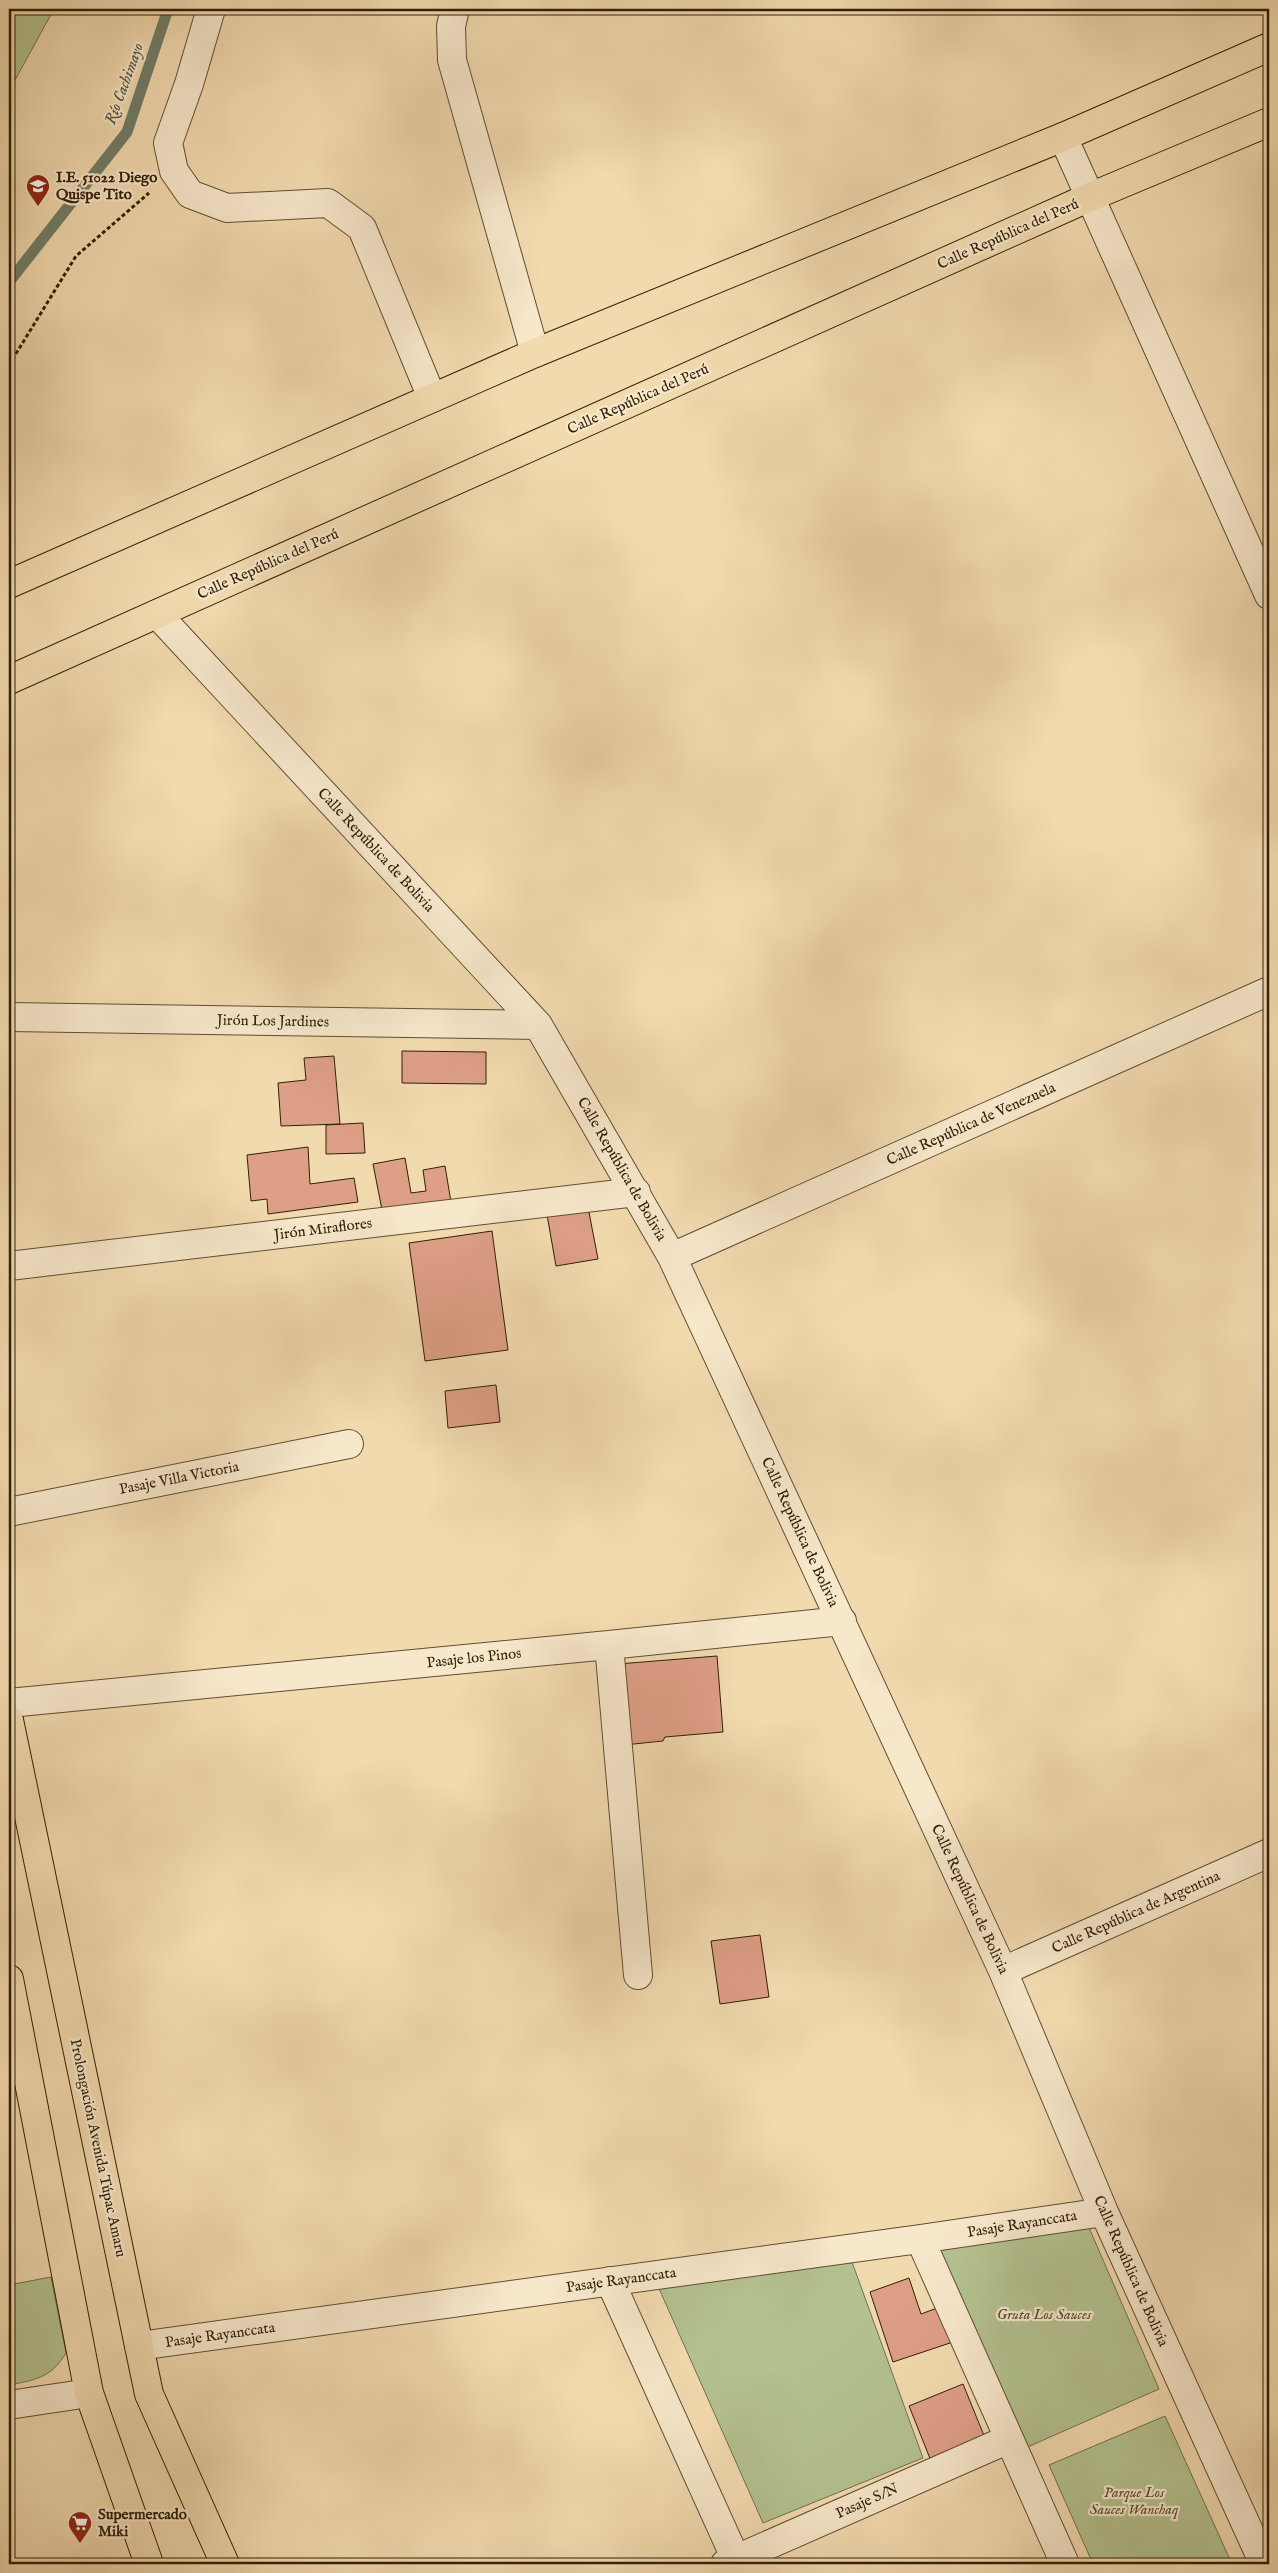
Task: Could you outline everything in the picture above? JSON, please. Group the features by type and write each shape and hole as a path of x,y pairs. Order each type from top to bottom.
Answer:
{"main road":[{"path":"9,584 535,353 1063,137 1269,47"},
{"name":"Calle República del Perú","path":"9,680 1090,197 1269,122"},
{"name":"Prolongación Avenida Túpac Amaru","path":"9,1720 149,2394 225,2564"},
{"path":"9,1979 89,2393 149,2564"}],"street":[{"path":"211,9 189,84 168,143 174,171 190,194 227,208 328,203 362,228 432,398"},
{"path":"456,9 451,26 452,60 535,353"},
{"path":"1063,137 1262,560 1269,595"},
{"name":"Calle República de Bolivia","path":"157,614 538,1025 636,1192 672,1257 1004,1971 1104,2212 1264,2564"},
{"name":"Calle República de Venezuela","path":"672,1257 1269,991"},
{"name":"Jirón Los Jardines","path":"9,1017 538,1025"},
{"name":"Jirón Miraflores","path":"9,1266 636,1192"},
{"name":"Pasaje Villa Victoria","path":"9,1512 349,1444"},
{"name":"Pasaje los Pinos","path":"9,1703 842,1620"},
{"path":"610,1644 638,1974"},
{"name":"Calle República de Argentina","path":"1004,1971 1269,1853"},
{"name":"Pasaje Rayanccata","path":"139,2346 1104,2212"},
{"path":"920,2239 1065,2564"},
{"path":"610,2281 733,2563"},
{"path":"9,2405 89,2393"},
{"name":"Pasaje S/N","path":"733,2563 1009,2439"}],"path":[{"path":"9,365 76,256 174,171"}],"green space":[{"path":"9,9 54,9 9,91"},
{"name":"Gruta Los Sauces","path":"1087,2223 1159,2389 1023,2449 931,2248"},
{"path":"852,2262 923,2458 763,2523 657,2284"},
{"path":"51,2277 66,2353 48,2373 35,2379 9,2385 9,2285"},
{"name":"Parque Los Sauces Wanchaq","path":"1165,2416 1232,2564 1093,2564 1049,2465"}],"building":[{"path":"402,1051 486,1052 486,1084 402,1083"},
{"path":"334,1056 340,1124 281,1126 278,1083 306,1080 304,1058"},
{"path":"363,1123 365,1153 326,1154 326,1125"},
{"path":"308,1147 310,1184 354,1178 358,1202 268,1214 267,1199 251,1201 247,1155"},
{"path":"405,1158 411,1193 426,1191 423,1170 445,1166 452,1208 384,1220 373,1164"},
{"path":"587,1202 598,1259 556,1266 546,1209"},
{"path":"492,1231 508,1350 425,1361 409,1243"},
{"path":"496,1385 500,1422 448,1428 445,1391"},
{"path":"717,1656 723,1732 665,1737 663,1741 624,1745 618,1664"},
{"path":"760,1935 769,1997 720,2004 711,1941"},
{"path":"909,2278 921,2314 940,2307 953,2342 893,2362 870,2292"},
{"path":"963,2384 985,2438 931,2461 909,2406"}],"waterway":[{"name":"Río Cachimayo","path":"9,282 127,132 168,9"}],"place":[{"name":"I.E. 51022 Diego Quispe Tito","path":"38,207"},
{"name":"Supermercado Miki","path":"80,2544"}]}
